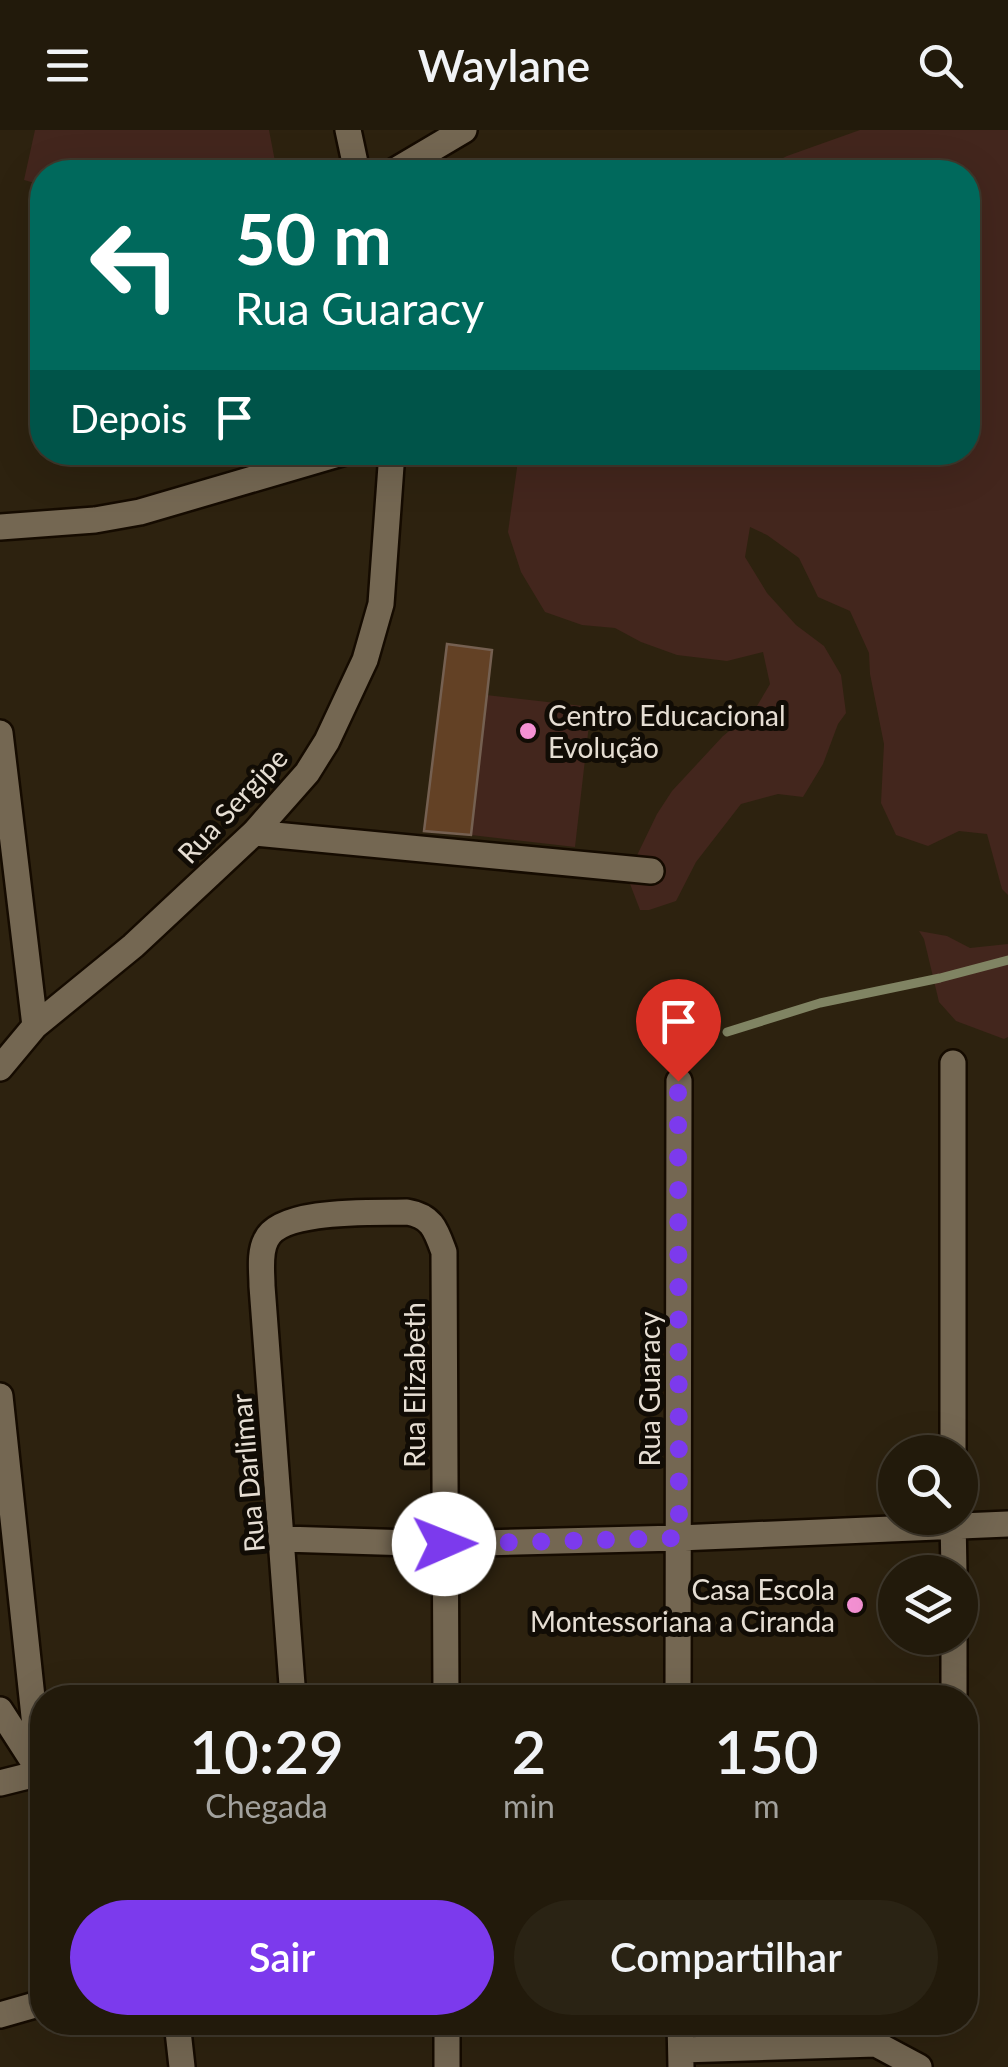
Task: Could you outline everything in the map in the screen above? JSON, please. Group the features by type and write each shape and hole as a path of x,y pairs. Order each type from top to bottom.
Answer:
{"street":[{"path":"348,130 354,160"},
{"path":"413,160 464,130"},
{"path":"0,526 96,520 140,512 301,465"},
{"name":"Rua Sergipe","path":"0,1068 35,1026 133,946 254,833 306,773 327,740 365,660 381,604 391,465"},
{"path":"0,733 35,1026"},
{"path":"254,833 650,871"},
{"path":"953,1063 953,1435"},
{"name":"Rua Guaracy","path":"678,1081 678,1685"},
{"name":"Rua Elizabeth","path":"264,1244 280,1224 304,1218 407,1212 421,1214 438,1234 444,1252 446,1685"},
{"name":"Rua Darlimar","path":"264,1244 262,1286 292,1685"},
{"path":"0,1396 32,1685"},
{"path":"978,1522 1008,1524"},
{"path":"283,1539 444,1544 679,1538 878,1526"},
{"path":"954,1655 954,1685"},
{"path":"0,1710 30,1756"},
{"path":"0,1783 30,1777"},
{"path":"0,2015 30,2007"},
{"path":"178,2035 182,2067"},
{"path":"447,2035 447,2067"},
{"path":"681,2059 867,2035"},
{"path":"884,2035 917,2066"}],"shaded area":[{"path":"35,130 269,130 275,160 30,160 30,182 24,180"},
{"path":"860,130 1008,130 1008,895 1002,889 987,834 959,831 928,846 896,835 881,803 884,744 869,653 850,611 818,597 799,558 750,527 745,557 767,593 796,625 824,646 841,675 846,713 803,797 778,794 741,804 696,862 676,901 640,910 627,876 672,791 723,736 754,711 770,684 763,652 727,661 677,655 615,628 582,625 545,612 521,572 508,532 516,465 980,465 980,160 779,160"},
{"path":"486,695 591,707 575,847 471,835"},
{"path":"919,931 947,936 970,948 1008,944 1008,1037 1004,1039 956,1021 939,1002"}],"building":[{"path":"447,644 492,650 471,835 424,831"}],"waterway":[{"path":"727,1032 820,1003 1008,960"}],"place":[{"name":"Centro Educacional Evolução","path":"528,731"},
{"name":"Casa Escola Montessoriana a Ciranda","path":"855,1605"}],"route":[{"path":"444,1544 679,1538 678,1081"}]}
